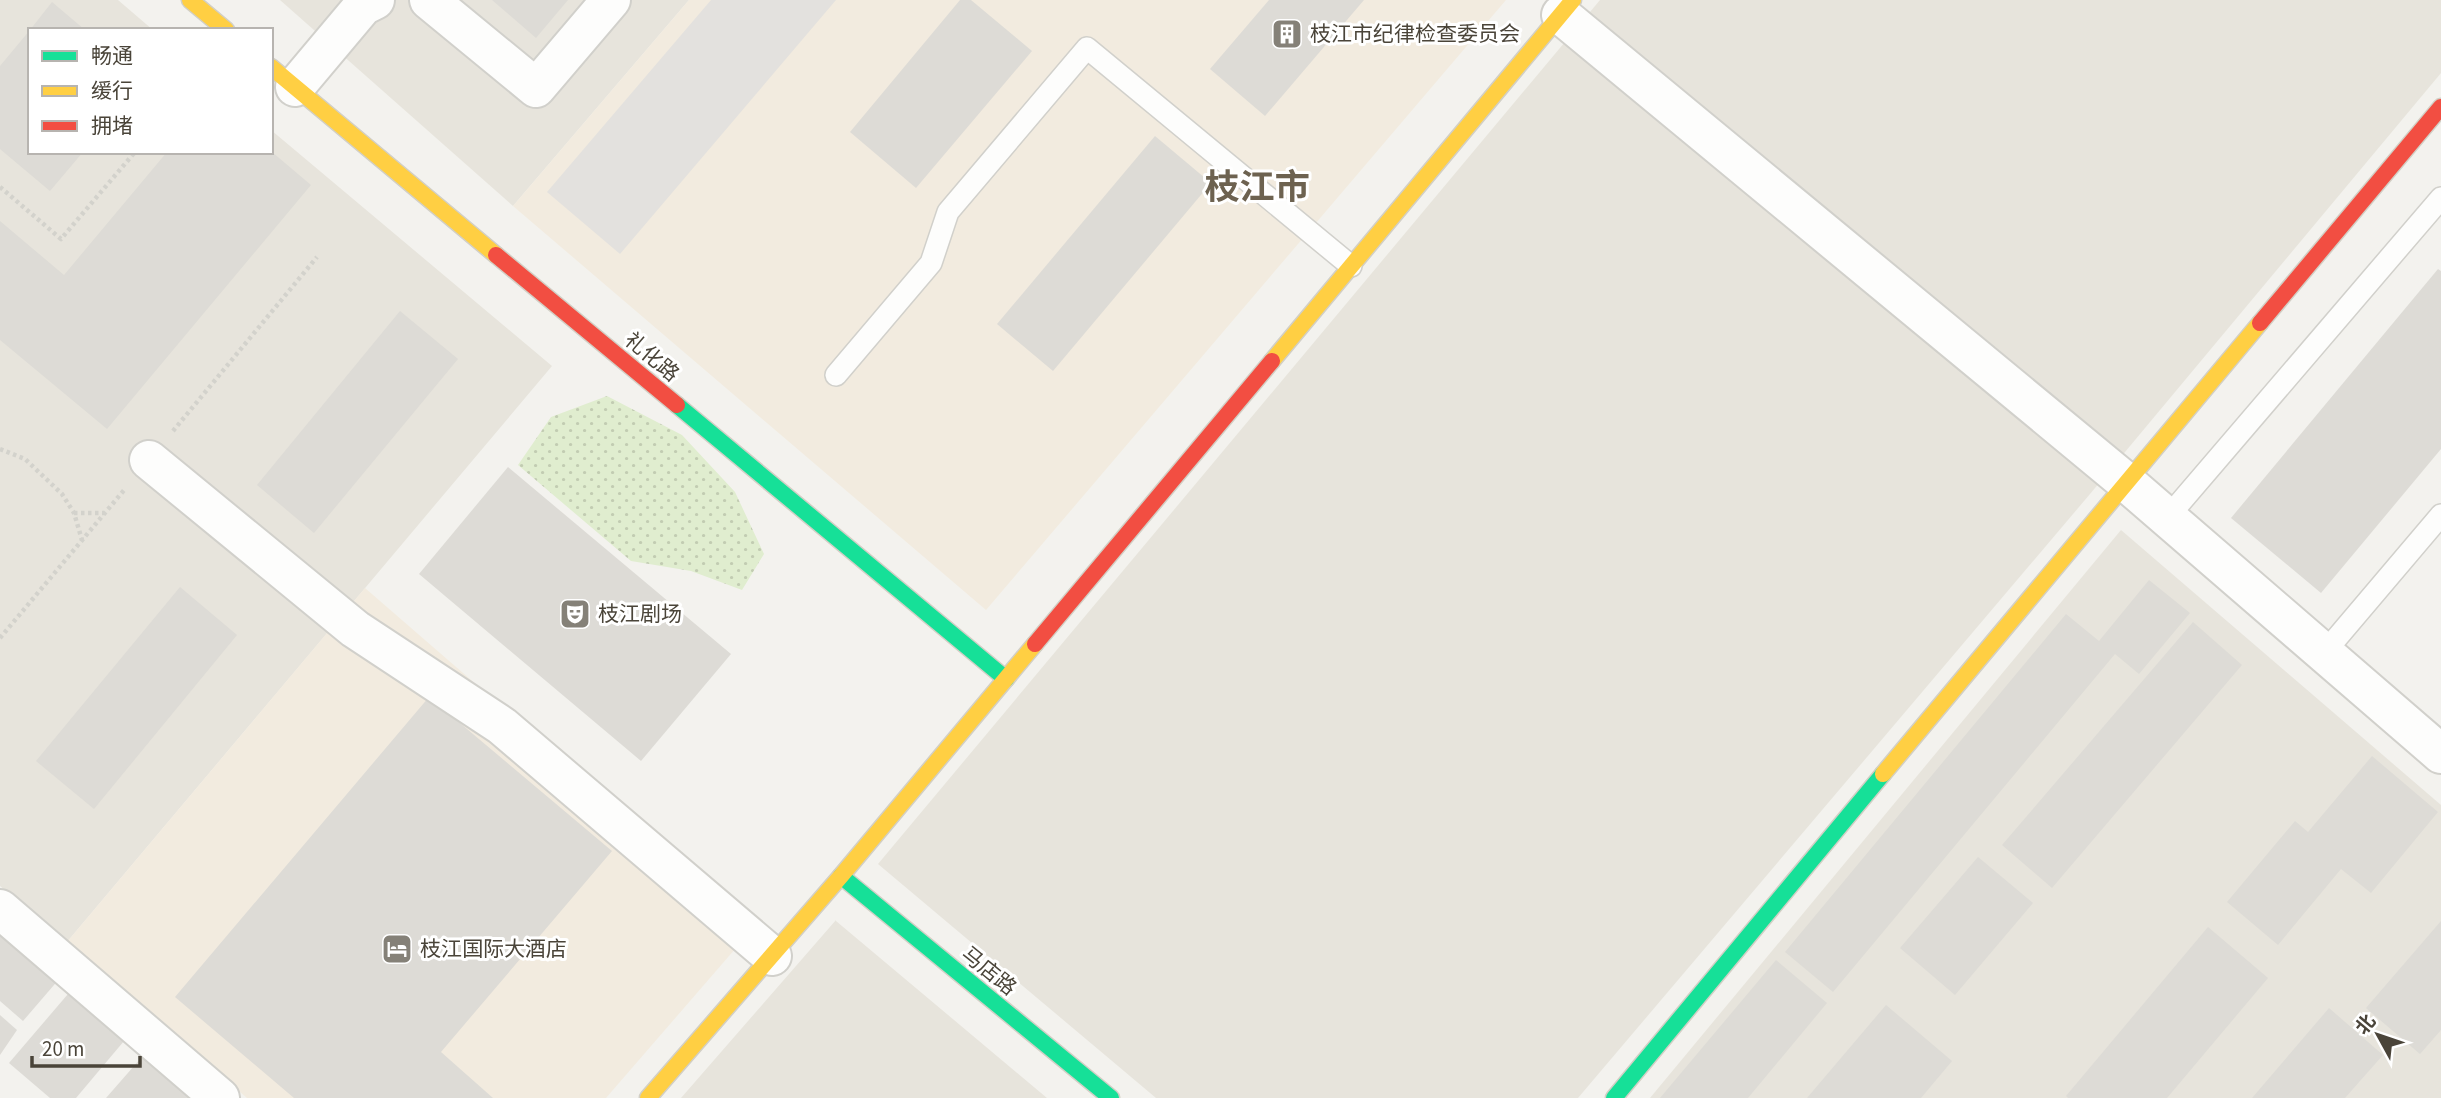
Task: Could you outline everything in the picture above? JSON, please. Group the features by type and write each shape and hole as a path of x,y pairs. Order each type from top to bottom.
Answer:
{"street":[{"path":"190,0 224,28"},
{"path":"283,77 363,6 375,0"},
{"path":"429,0 536,88 611,0"},
{"path":"648,1098 841,876 1567,8 2126,482 2441,754"},
{"name":"礼化路","path":"283,77 1006,679"},
{"path":"1614,1098 2441,107"},
{"path":"149,460 355,629 502,726 772,956"},
{"name":"马店路","path":"841,876 1111,1098"},
{"path":"0,909 220,1098"}],"lane":[{"path":"836,375 931,262 948,212 1087,48 1350,266"},
{"path":"2167,518 2441,198"},
{"path":"2324,653 2441,515"}],"path":[{"path":"0,187 61,239 133,154"},
{"path":"0,449 25,459 62,494 74,513 82,540"},
{"path":"74,513 104,513"}],"shaded area":[{"path":"0,0 118,0 151,28 28,28 28,154 273,154 273,132 552,366 67,942 0,886"},
{"path":"280,0 689,0 513,206"},
{"path":"689,0 1506,0 986,610 513,206"},
{"path":"711,0 836,0 620,254 547,192"},
{"path":"1600,0 2441,0 2441,73 2090,494 1578,1098 1156,1098 878,864"},
{"path":"2121,530 2441,805 2441,1098 1650,1098"},
{"path":"365,588 755,926 606,1098 247,1098 67,942"},
{"path":"836,921 1047,1098 681,1098"}],"green space":[{"path":"607,396 682,435 735,492 764,554 742,590 691,571 631,561 518,465 551,417"}],"building":[{"path":"492,0 568,0 536,38"},
{"path":"960,0 971,0 1032,51 916,188 850,132"},
{"name":"枝江市纪律检查委员会","path":"1269,0 1364,0 1265,116 1210,69"},
{"path":"52,2 83,28 32,28"},
{"path":"28,32 28,154 81,154 50,191 0,149 0,66"},
{"path":"1155,136 1211,183 1053,371 997,324"},
{"path":"273,153 311,185 107,429 0,340 0,221 64,275 165,154"},
{"path":"2438,269 2441,271 2441,449 2321,593 2231,518"},
{"path":"400,311 458,359 314,533 257,485"},
{"name":"枝江剧场","path":"508,467 731,654 641,761 419,574"},
{"path":"2149,580 2190,613 2139,674 2115,654 1833,992 1785,952 2066,614 2099,641"},
{"path":"180,587 237,635 94,809 36,761"},
{"path":"2193,622 2242,665 2052,888 2002,845"},
{"path":"429,697 612,851 441,1052 493,1098 294,1098 175,997"},
{"path":"2372,756 2438,812 2371,893 2341,869 2278,945 2227,902 2295,821 2308,832"},
{"path":"1978,857 2033,903 1955,995 1900,948"},
{"path":"2441,921 2441,1030 2420,1054 2366,1008"},
{"path":"0,927 60,978 23,1021 0,1001"},
{"path":"2208,927 2268,978 2167,1098 2068,1098 2066,1096"},
{"path":"1776,960 1827,1003 1748,1098 1660,1098"},
{"path":"68,994 124,1041 76,1098 50,1098 9,1063"},
{"path":"1886,1005 1952,1061 1921,1098 1807,1098"},
{"path":"2329,1008 2383,1055 2345,1098 2252,1098"},
{"path":"0,1015 17,1030 0,1055"},
{"path":"148,1050 204,1098 106,1098"}],"traffic: fast":[{"path":"677,405 1006,679"},
{"path":"1614,1098 1883,774"},
{"path":"841,876 1111,1098"}],"traffic: slow":[{"path":"190,0 224,28"},
{"path":"1272,361 1573,0"},
{"path":"273,69 496,255"},
{"path":"1883,774 2260,323"},
{"path":"648,1098 841,876 1035,644"}],"traffic: jam":[{"path":"2260,323 2441,107"},
{"path":"496,255 677,405"},
{"path":"1035,644 1272,361"}],"place":[{"name":"枝江市纪律检查委员会","path":"1287,34"},
{"name":"枝江剧场","path":"575,614"},
{"name":"枝江国际大酒店","path":"397,949"}],"district":[{"name":"枝江市","path":"1257,187"}]}
